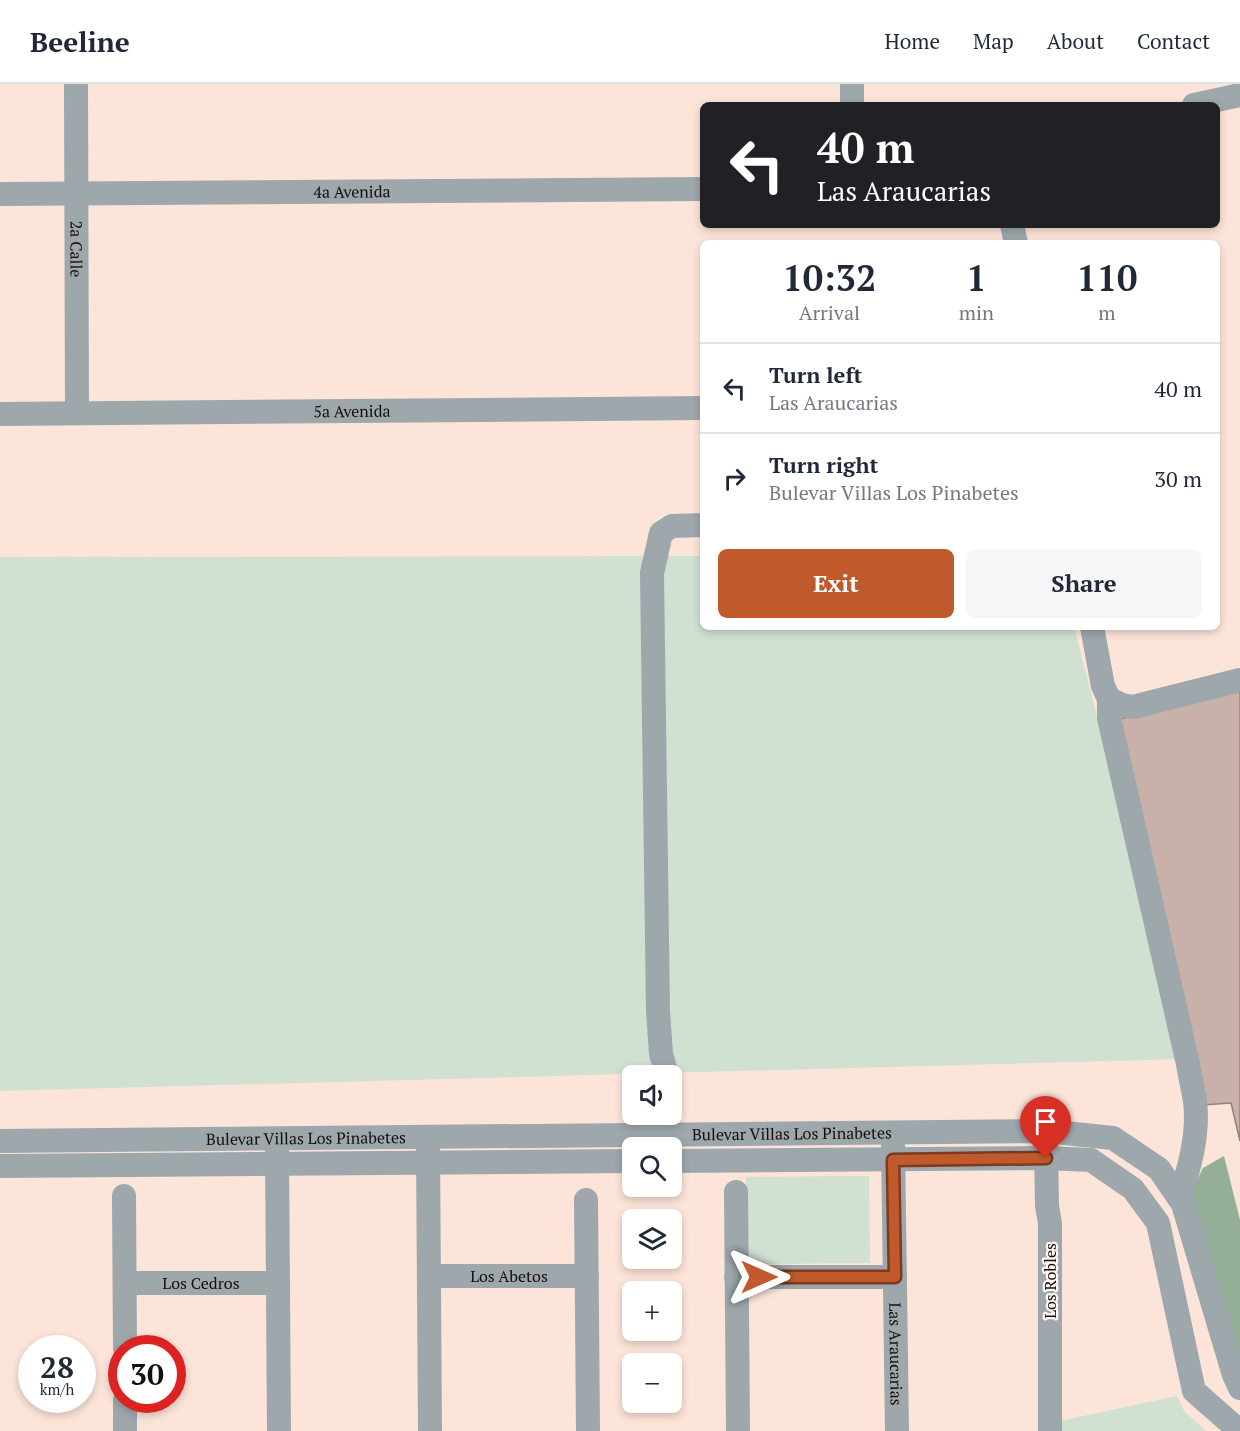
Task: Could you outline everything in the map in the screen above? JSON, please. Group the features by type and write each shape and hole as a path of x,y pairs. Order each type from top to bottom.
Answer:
{"street":[{"name":"2a Calle","path":"76,84 77,413"},
{"path":"852,84 852,102"},
{"path":"1208,102 1240,95"},
{"name":"4a Avenida","path":"0,194 700,189"},
{"name":"5a Avenida","path":"0,414 700,408"},
{"path":"664,1065 661,1054 658,1011 652,573 661,533 672,526 700,525"},
{"path":"1093,630 1103,686 1109,699 1108,718 1195,1103 1196,1129 1179,1198"},
{"path":"1109,699 1122,705 1133,706 1240,680"},
{"name":"Bulevar Villas Los Pinabetes","path":"0,1141 1046,1131 1113,1138 1159,1169 1183,1204 1234,1375 1240,1388"},
{"name":"Los Robles","path":"1046,1131 1047,1206 1050,1223 1050,1431"},
{"name":"Las Araucarias","path":"892,1132 897,1431"},
{"path":"277,1138 279,1431"},
{"path":"428,1138 430,1431"},
{"name":"Bulevar Villas Los Pinabetes","path":"682,1161 1046,1158 1091,1160 1133,1189 1158,1223 1194,1391 1240,1429"},
{"name":"Bulevar Villas Los Pinabetes","path":"0,1166 622,1161"},
{"path":"736,1192 738,1431"},
{"path":"124,1196 125,1335"},
{"path":"586,1200 588,1431"},
{"name":"Los Abetos","path":"429,1276 587,1276"},
{"path":"736,1277 895,1277"},
{"name":"Los Cedros","path":"125,1283 278,1283"},
{"path":"125,1413 125,1431"}],"green space":[{"path":"700,556 700,630 1075,630 1185,1059 682,1073 682,1065 622,1065 622,1074 0,1091 0,557"},
{"path":"1224,1156 1240,1220 1240,1377 1190,1194 1203,1168"},
{"path":"869,1176 870,1263 747,1264 746,1177"},
{"path":"1177,1396 1184,1411 1206,1431 1060,1431 1060,1421"}],"building":[{"path":"1240,691 1240,1141 1231,1103 1203,1105 1115,720"}],"route":[{"path":"759,1277 895,1277 893,1160 1046,1158"}]}
